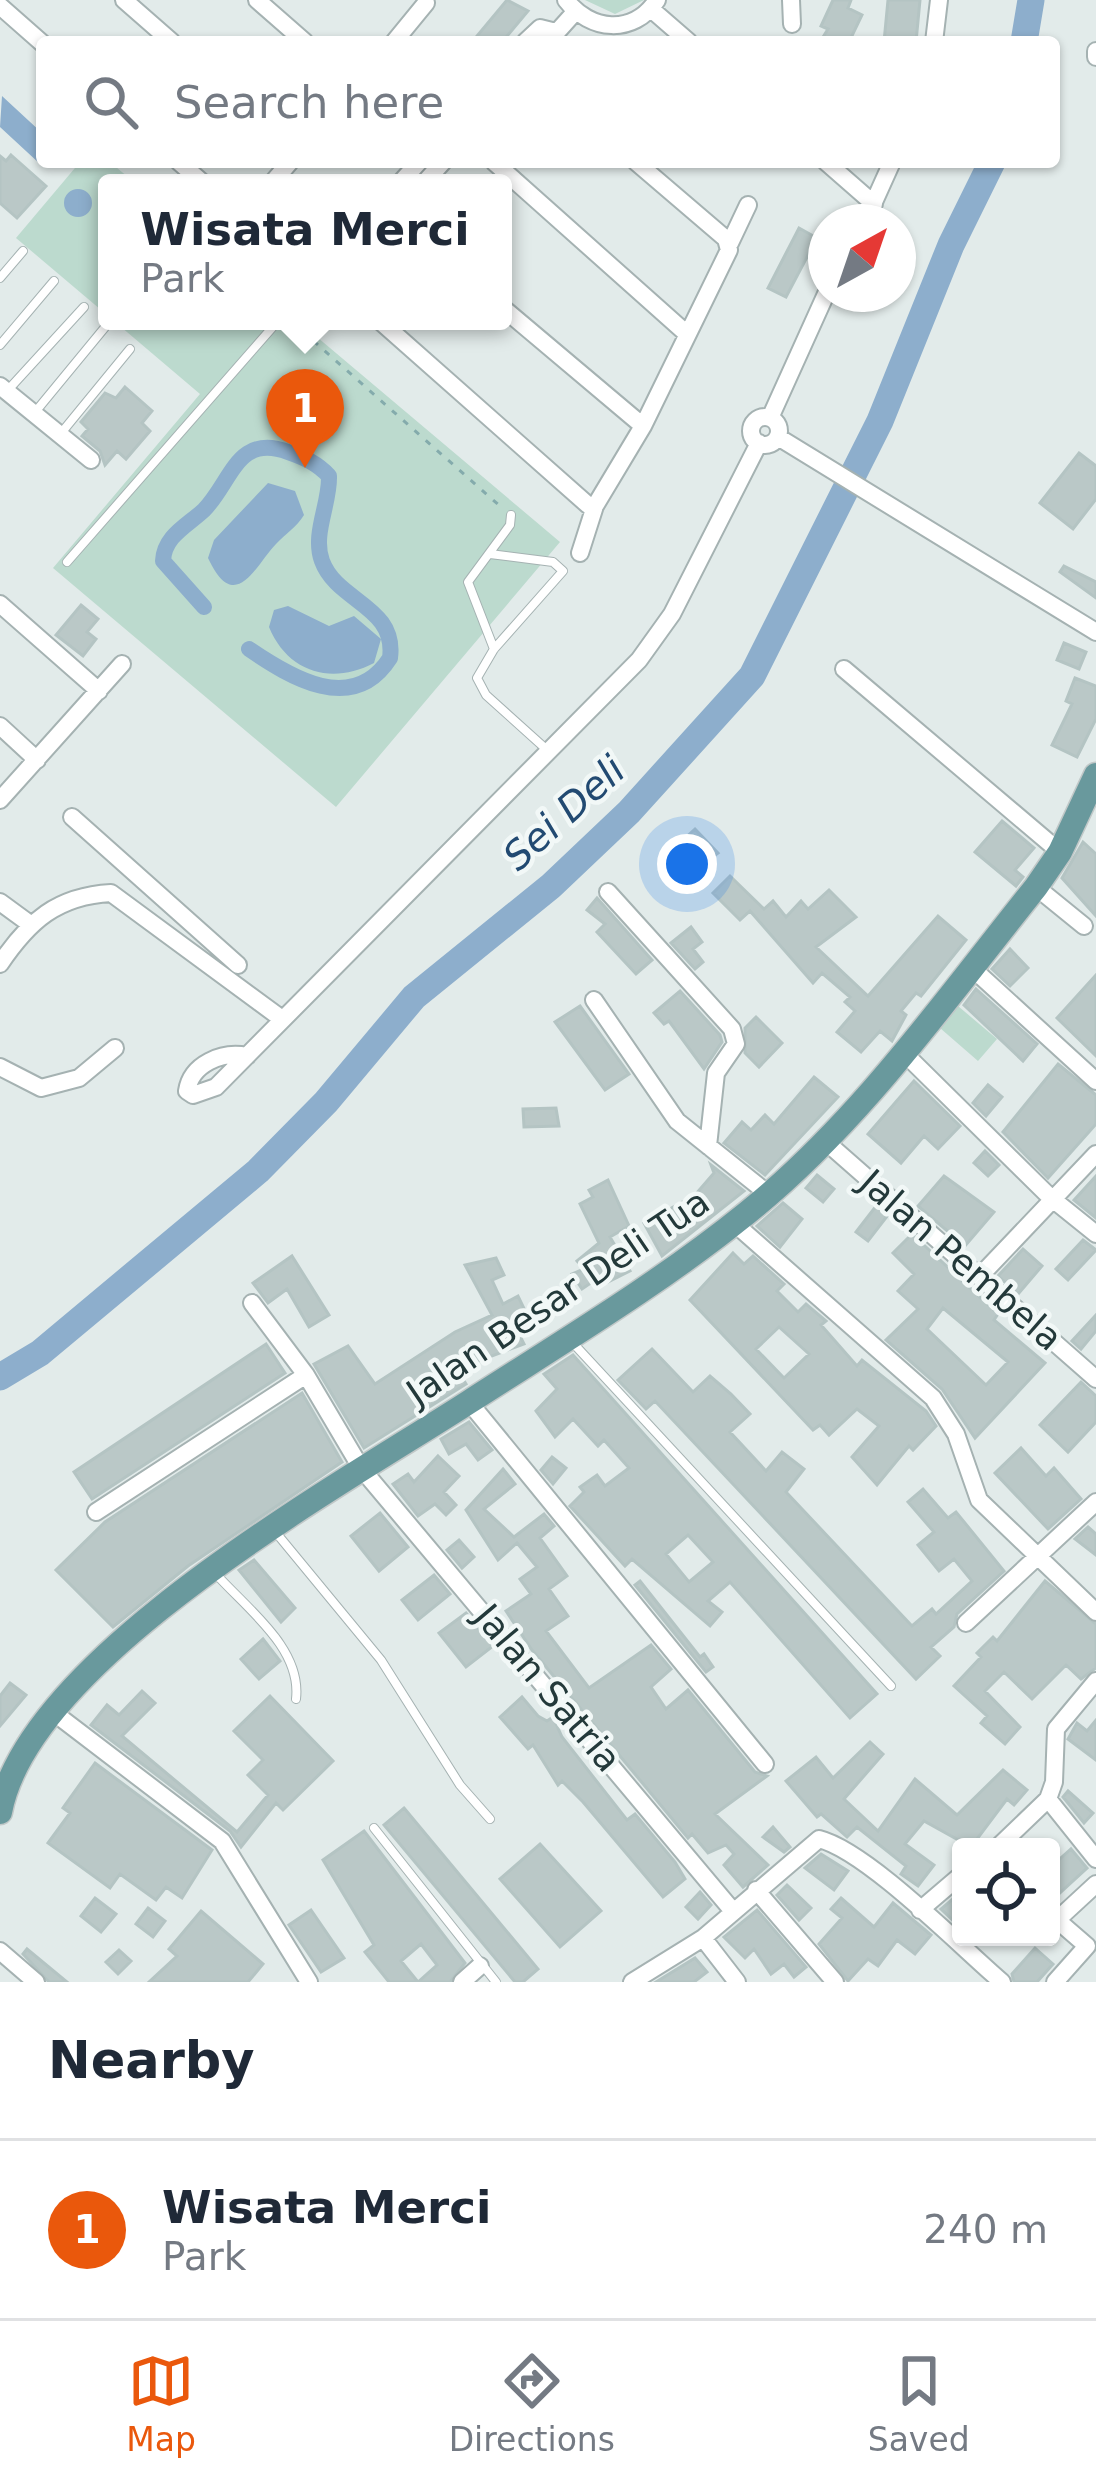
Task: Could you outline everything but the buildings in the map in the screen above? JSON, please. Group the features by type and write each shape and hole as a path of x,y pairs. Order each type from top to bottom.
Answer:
{"main road":[{"name":"Jalan Besar Deli Tua","path":"0,1812 22,1752 53,1712 210,1568 469,1402 734,1223 825,1141 1036,887 1060,852 1095,779"}],"street":[{"path":"124,0 165,36"},
{"path":"257,0 298,36"},
{"path":"790,0 792,24"},
{"path":"935,36 939,0"},
{"path":"398,36 422,1"},
{"path":"553,36 571,6 614,26 654,4 683,36"},
{"path":"0,6 36,38"},
{"path":"508,168 687,334"},
{"path":"643,168 730,243"},
{"path":"833,168 874,204 889,168"},
{"path":"580,553 595,506 643,426 748,205"},
{"path":"770,418 818,312"},
{"path":"512,316 643,426"},
{"path":"390,330 588,505 595,506"},
{"path":"4,388 91,460"},
{"path":"759,443 752,426 759,418 770,418 778,425 778,437"},
{"path":"247,1057 550,753 659,634 759,443 778,437"},
{"path":"778,437 1096,632"},
{"path":"0,604 99,691"},
{"path":"0,800 122,664"},
{"path":"844,670 1060,852"},
{"path":"4,734 37,760"},
{"path":"72,817 238,965"},
{"path":"111,893 127,865"},
{"path":"1036,887 1084,926"},
{"path":"608,892 732,1029 736,1044 716,1073 708,1146"},
{"path":"0,964 30,923 78,895 111,893 282,1019"},
{"path":"0,902 30,923"},
{"path":"0,925 16,940"},
{"path":"190,953 205,936"},
{"path":"972,968 1096,1082"},
{"path":"594,1000 677,1121 767,1192"},
{"path":"0,1067 41,1088 79,1078 115,1048"},
{"path":"903,1052 1050,1197 1096,1234"},
{"name":"Jalan Pembela","path":"825,1141 1096,1379"},
{"path":"981,1275 1050,1197 1096,1154"},
{"path":"734,1223 933,1398 956,1433 979,1500 1096,1612"},
{"name":"Jalan Satria","path":"252,1303 306,1376 362,1468 732,1910"},
{"path":"96,1512 306,1376"},
{"path":"469,1402 765,1765"},
{"path":"966,1623 1096,1502"},
{"path":"1007,1838 1048,1799 1054,1782 1056,1729 1096,1681"},
{"path":"53,1712 221,1841 309,1982"},
{"path":"1048,1799 1095,1855"},
{"path":"632,1982 703,1938 819,1838 837,1845 920,1910 1002,1982"},
{"path":"920,1910 952,1883"},
{"path":"1054,1982 1087,1946 1057,1920 1096,1884"},
{"path":"756,1890 836,1982"},
{"path":"703,1938 737,1982"},
{"path":"0,1952 36,1982"},
{"path":"462,1982 480,1966"}],"lane":[{"path":"0,278 23,251"},
{"path":"0,345 54,281"},
{"path":"4,388 84,307"},
{"path":"35,412 103,330"},
{"path":"67,562 270,330"},
{"path":"61,434 130,349"},
{"path":"494,649 468,586 511,515"},
{"path":"490,554 554,562 562,571 478,671 479,685 550,753"},
{"path":"567,1336 891,1686"},
{"path":"272,1528 382,1660 460,1785 490,1819"},
{"path":"210,1568 290,1656 299,1674 296,1699"},
{"path":"374,1828 496,1982"}],"path":[{"path":"301,330 511,515"}],"green space":[{"path":"585,0 644,0 615,14"},
{"path":"75,168 117,168 124,174 98,174 98,307 16,238"},
{"path":"125,330 309,330 560,542 336,807 53,568 200,394"},
{"path":"958,1006 997,1039 978,1061 940,1028"}],"water":[{"path":"2,96 36,127 36,160 0,127"},
{"path":"78,189 88,193 92,203 88,213 78,217 68,213 64,203 68,193"},
{"path":"268,483 295,491 304,515 244,581 227,583 208,558 214,540"},
{"path":"288,606 329,626 354,616 381,639 374,663 343,673 299,664 277,643 269,627 274,610"}],"waterway":[{"name":"Sei Deli","path":"1025,36 1031,0"},
{"name":"Sei Deli","path":"0,1377 40,1353 258,1171 326,1102 414,997 551,886 629,812 752,676 880,421 951,245 989,168"},
{"path":"204,607 163,561 164,552 172,538 214,498 237,463 257,449 271,448 324,471 329,476 319,540 322,561 340,586 376,615 390,641 390,658 375,675 340,688 302,679 249,649"}],"place":[{"name":"Wisata Merci","path":"305,468"}]}
